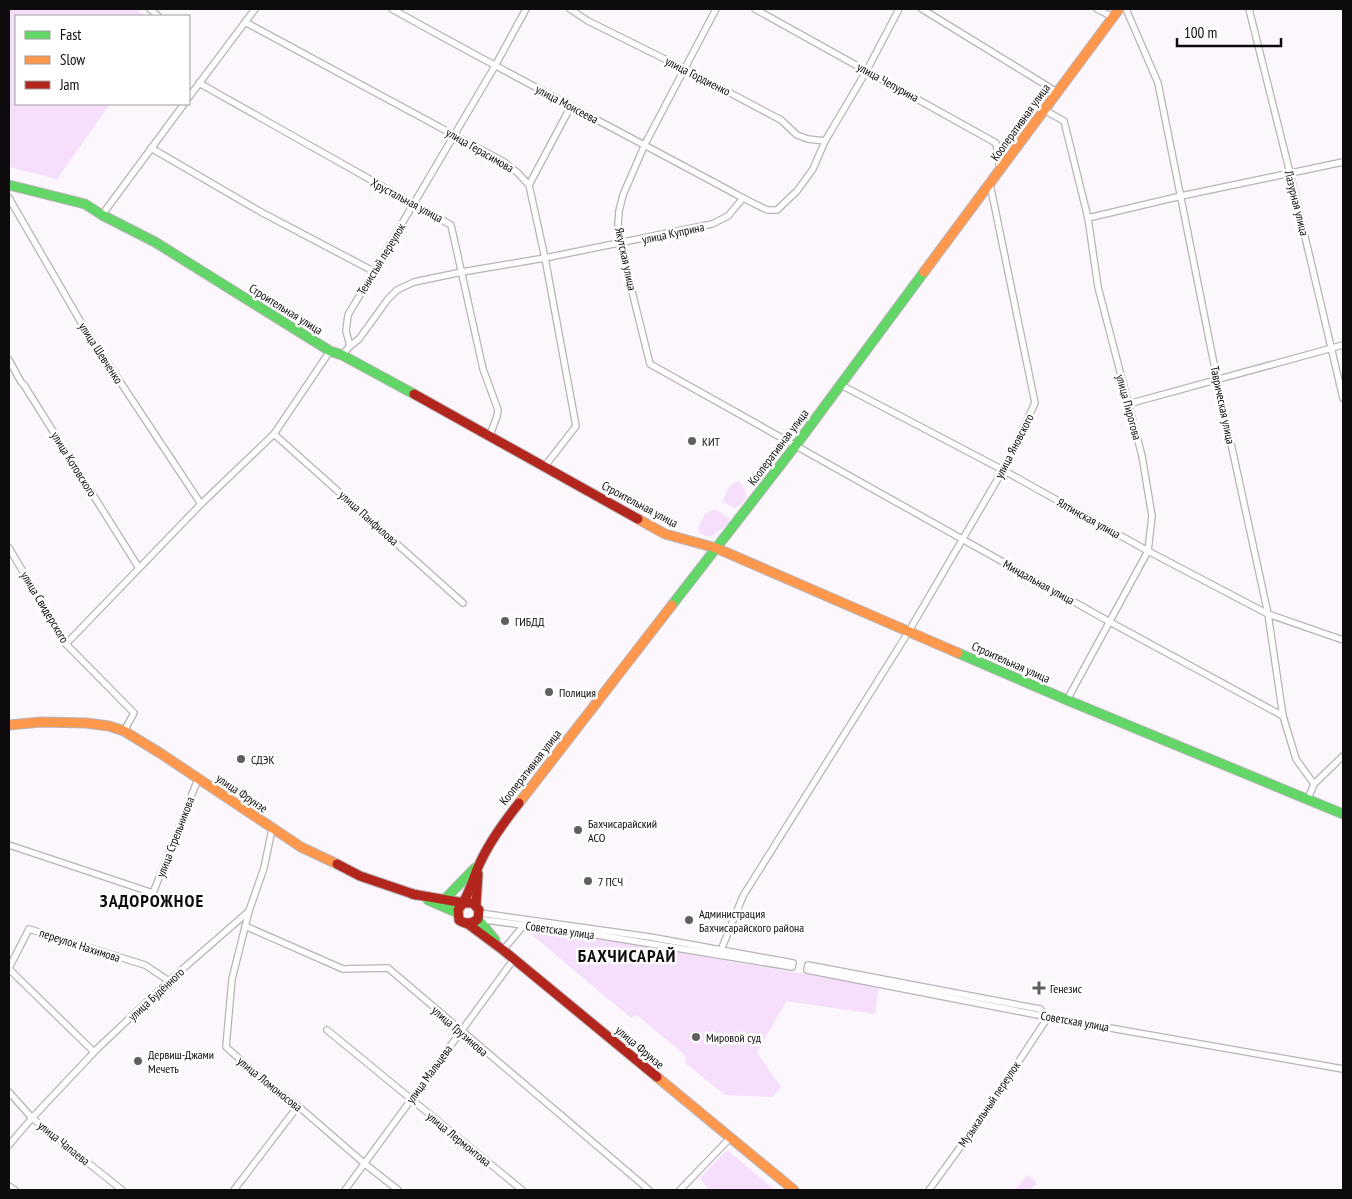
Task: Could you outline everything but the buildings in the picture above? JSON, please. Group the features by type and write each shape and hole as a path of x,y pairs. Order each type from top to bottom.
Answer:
{"main road":[{"name":"Кооперативная улица","path":"458,913 464,903 478,864 500,827 796,445 1119,9"},
{"name":"Строительная улица","path":"9,185 85,204 155,242 330,351 342,355 490,435 665,534 716,548 1067,700 1343,814"},
{"name":"улица Фрунзе","path":"9,725 41,722 86,723 109,726 124,731 198,778 272,829 327,862 458,913 462,922 476,917 503,950 794,1190"},
{"path":"444,900 478,864"},
{"path":"476,917 478,864"},
{"path":"412,894 464,903 470,902 476,917"}],"street":[{"path":"190,96 255,9"},
{"name":"улица Моисеева","path":"392,9 743,198"},
{"name":"Тенистый переулок","path":"350,346 346,331 348,315 453,134 495,66 526,9"},
{"name":"улица Гордиенко","path":"570,9 597,26 781,120 797,134 808,139 825,141"},
{"name":"Якутская улица","path":"716,9 645,144 621,203 618,225 620,243 650,364 796,445"},
{"name":"улица Чепурина","path":"755,9 996,143 1000,170"},
{"path":"743,198 771,211 781,208 797,191 813,169 825,141 867,70 899,9"},
{"path":"922,9 1057,92"},
{"path":"1097,9 1113,17"},
{"name":"Таврическая улица","path":"1126,9 1158,83 1217,379 1268,614 1283,716 1296,759 1314,784"},
{"name":"Лазурная улица","path":"1249,9 1343,398"},
{"name":"улица Герасимова","path":"245,22 504,162 529,185"},
{"name":"Хрустальная улица","path":"199,83 451,225 483,369 498,410 490,435"},
{"path":"102,214 183,105"},
{"path":"545,466 576,426 545,258 529,185 571,106"},
{"name":"улица Пирогова","path":"1044,110 1064,121 1088,218 1098,287 1142,456 1152,516 1148,551 1067,700"},
{"path":"151,148 261,212 373,271"},
{"path":"1088,218 1181,196 1343,162"},
{"name":"улица Яновского","path":"720,953 743,896 909,630 1003,470 1035,404 990,184"},
{"name":"улица Шевченко","path":"9,198 82,324 201,504"},
{"name":"улица Куприна","path":"350,346 359,339 397,290 414,282 712,224 728,216 743,198"},
{"path":"1128,404 1343,345"},
{"path":"342,355 350,346"},
{"path":"66,644 201,504 274,434 330,351"},
{"name":"улица Котовского","path":"9,360 139,568"},
{"name":"Ялтинская улица","path":"841,385 1003,470 1148,551 1268,614 1343,640"},
{"name":"улица Панфилова","path":"274,434 463,603"},
{"name":"Миндальная улица","path":"796,445 1110,622 1283,716"},
{"name":"улица Свидерского","path":"9,548 66,644 134,714 124,731"},
{"path":"1308,799 1314,784 1343,756"},
{"name":"улица Стрельникова","path":"9,845 154,893 198,778"},
{"name":"улица Будённого","path":"9,1145 94,1052 169,981 249,911 264,868 272,829"},
{"name":"улица Ломоносова","path":"249,911 232,979 226,1047 398,1190"},
{"path":"476,917 526,923"},
{"name":"Советская улица","path":"476,917 484,920 526,923 720,953 793,962 792,967"},
{"path":"503,950 526,923"},
{"name":"улица Грузинова","path":"245,926 343,969 388,968 649,1190"},
{"name":"переулок Нахимова","path":"9,969 30,929 145,966 169,981"},
{"name":"улица Мальцева","path":"345,1190 514,959"},
{"path":"9,969 94,1052"},
{"name":"Советская улица","path":"807,970 1048,1017 1343,1068"},
{"name":"Музыкальный переулок","path":"929,1190 980,1120 1048,1017"},
{"name":"улица Лермонтова","path":"327,1030 522,1190"},
{"name":"улица Чапаева","path":"9,1092 32,1118 122,1190"},
{"path":"234,1190 298,1106"},
{"path":"680,1190 730,1138"},
{"path":"9,1186 14,1190"}],"shaded area":[{"path":"9,9 135,9 144,15 15,15 15,105 109,105 57,179 9,167"},
{"path":"739,481 745,489 746,496 743,502 735,508 723,502 728,488"},
{"path":"715,509 729,518 729,523 710,537 699,533 698,528 705,514"},
{"path":"520,925 879,987 875,1014 786,1001 757,1053 781,1087 773,1097 725,1095 685,1063 686,1056 637,1015 631,1018"},
{"path":"727,1150 775,1190 709,1190 700,1178"},
{"path":"1027,1175 1037,1183 1031,1190 1015,1190"}],"traffic: fast":[{"path":"9,185 85,204 102,215 155,242 330,351 342,355 414,394"},
{"path":"672,605 796,445 924,272"},
{"path":"958,653 1343,814"},
{"path":"444,900 475,868"},
{"path":"428,900 458,913"},
{"path":"478,919 495,940"}],"traffic: slow":[{"path":"924,272 1119,9"},
{"path":"638,519 665,534 716,548 958,653"},
{"path":"519,803 672,605"},
{"path":"9,725 41,722 86,723 109,726 124,731 301,847 337,864"},
{"path":"657,1077 794,1190"}],"traffic: jam":[{"path":"414,394 638,519"},
{"path":"412,894 464,903 473,903 479,910 478,919 473,922 464,923 459,920 458,910 462,905 465,900 468,894 487,848 519,803"},
{"path":"337,864 360,876 416,895"},
{"path":"476,905 478,874"},
{"path":"468,924 503,950 657,1077"}],"place":[{"name":"КИТ","path":"692,441"},
{"name":"ГИБДД","path":"505,621"},
{"name":"Полиция","path":"549,692"},
{"name":"СДЭК","path":"241,759"},
{"name":"Бахчисарайский АСО","path":"578,830"},
{"name":"7 ПСЧ","path":"588,881"},
{"name":"Администрация Бахчисарайского района","path":"689,920"},
{"name":"Генезис","path":"1039,988"},
{"name":"Мировой суд","path":"696,1037"},
{"name":"Дервиш-Джами Мечеть","path":"138,1061"}],"district":[{"name":"ЗАДОРОЖНОЕ","path":"152,900"},
{"name":"БАХЧИСАРАЙ","path":"627,955"}]}
